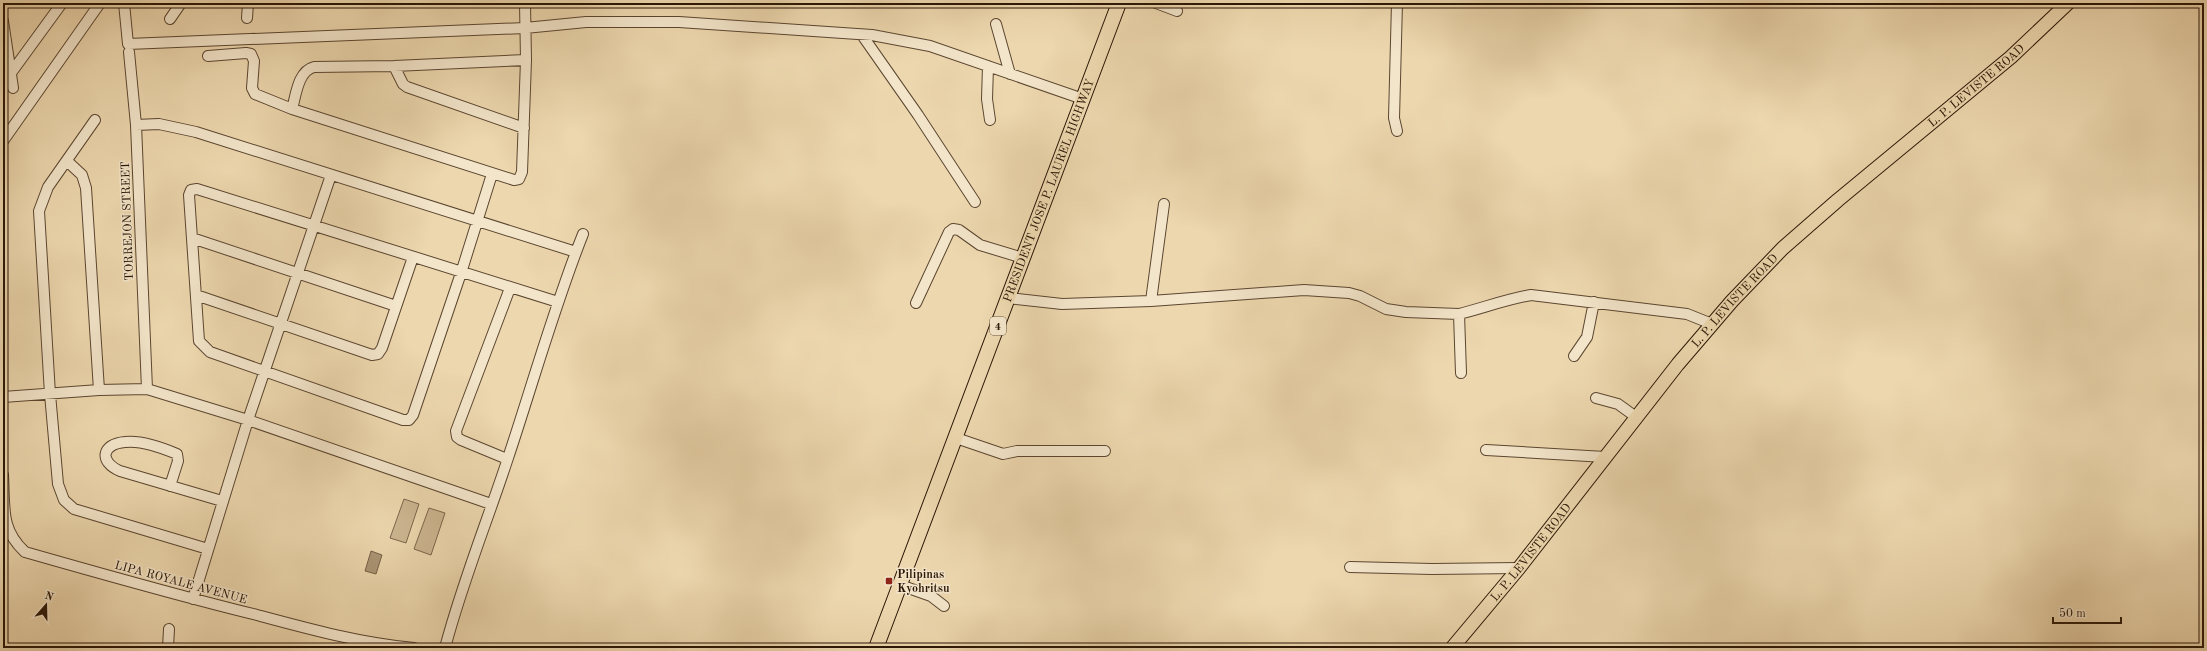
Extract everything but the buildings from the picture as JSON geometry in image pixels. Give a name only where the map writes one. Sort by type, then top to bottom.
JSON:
[{"type":"highway","name":"PRESIDENT JOSE P. LAUREL HIGHWAY","points":[[876,648],[1119,3]]},
{"type":"main road","name":"L. P. LEVISTE ROAD","points":[[1452,648],[1519,568],[1636,417],[1712,324],[1789,244],[1838,200],[2011,57],[2068,3]]},
{"type":"street","points":[[11,73],[62,3]]},
{"type":"street","points":[[3,141],[100,3]]},
{"type":"street","name":"TORREJON STREET","points":[[124,3],[136,125],[147,389]]},
{"type":"street","points":[[170,19],[181,3]]},
{"type":"street","points":[[247,18],[248,3]]},
{"type":"street","points":[[208,56],[246,53],[251,54],[254,61],[252,88],[255,94],[292,109],[492,174],[514,180],[520,179],[524,128],[526,60],[525,3]]},
{"type":"street","points":[[1156,3],[1177,11]]},
{"type":"street","points":[[1397,3],[1394,118],[1397,131]]},
{"type":"street","points":[[3,21],[14,88]]},
{"type":"street","points":[[129,48],[526,28],[593,22],[679,22],[862,35],[930,46],[1083,99]]},
{"type":"street","points":[[996,24],[1010,74]]},
{"type":"street","points":[[862,35],[918,115],[975,202]]},
{"type":"street","points":[[292,109],[303,74],[308,68],[526,60]]},
{"type":"street","points":[[394,66],[403,84],[407,87],[524,128]]},
{"type":"street","points":[[988,66],[986,99],[990,120]]},
{"type":"street","points":[[95,120],[48,188],[39,211],[50,394],[58,484],[64,500],[74,509],[208,549]]},
{"type":"street","points":[[136,125],[159,124],[178,127],[576,252]]},
{"type":"street","points":[[66,161],[82,174],[86,188],[99,390]]},
{"type":"street","points":[[492,174],[461,273],[413,414],[409,420],[403,420],[210,352],[203,347],[199,341],[188,195],[191,190],[197,189],[461,273],[558,302]]},
{"type":"street","points":[[193,599],[248,420],[315,227],[331,175]]},
{"type":"street","points":[[1151,301],[1164,204]]},
{"type":"street","points":[[916,303],[949,232],[953,230],[959,230],[980,245],[1023,258]]},
{"type":"street","points":[[445,648],[467,570],[508,459],[558,302],[583,234]]},
{"type":"street","points":[[192,238],[396,306]]},
{"type":"street","points":[[196,295],[372,355],[378,354],[382,348],[412,257]]},
{"type":"street","points":[[508,459],[462,440],[457,437],[456,431],[510,288]]},
{"type":"street","points":[[1008,298],[1062,304],[1151,301],[1304,290],[1349,293],[1360,296],[1386,309],[1406,312],[1460,314],[1493,306],[1518,297],[1532,295],[1687,314],[1712,324]]},
{"type":"street","points":[[1574,356],[1587,337],[1594,302]]},
{"type":"street","points":[[1460,314],[1461,373]]},
{"type":"street","points":[[3,397],[99,390],[147,389],[248,420],[491,504]]},
{"type":"street","points":[[1596,398],[1618,404],[1636,417]]},
{"type":"street","points":[[956,438],[1006,454],[1018,450],[1105,451]]},
{"type":"street","points":[[170,486],[178,461],[177,454],[136,442],[110,445],[105,451],[108,463],[113,468],[170,486],[222,501]]},
{"type":"street","points":[[1486,450],[1605,457]]},
{"type":"street","name":"LIPA ROYALE AVENUE","points":[[3,475],[5,525],[14,542],[26,552],[193,599],[361,641],[414,648]]},
{"type":"street","points":[[1350,567],[1432,569],[1519,568]]},
{"type":"street","points":[[900,585],[932,596],[944,606]]},
{"type":"street","points":[[168,648],[169,629]]},
{"type":"shaded area","points":[[404,499],[419,504],[406,543],[390,538]]},
{"type":"shaded area","points":[[429,508],[445,513],[431,555],[414,549]]},
{"type":"shaded area","points":[[371,551],[382,555],[376,574],[365,571]]},
{"type":"place","name":"Pilipinas Kyohritsu","points":[[889,581]]}]
